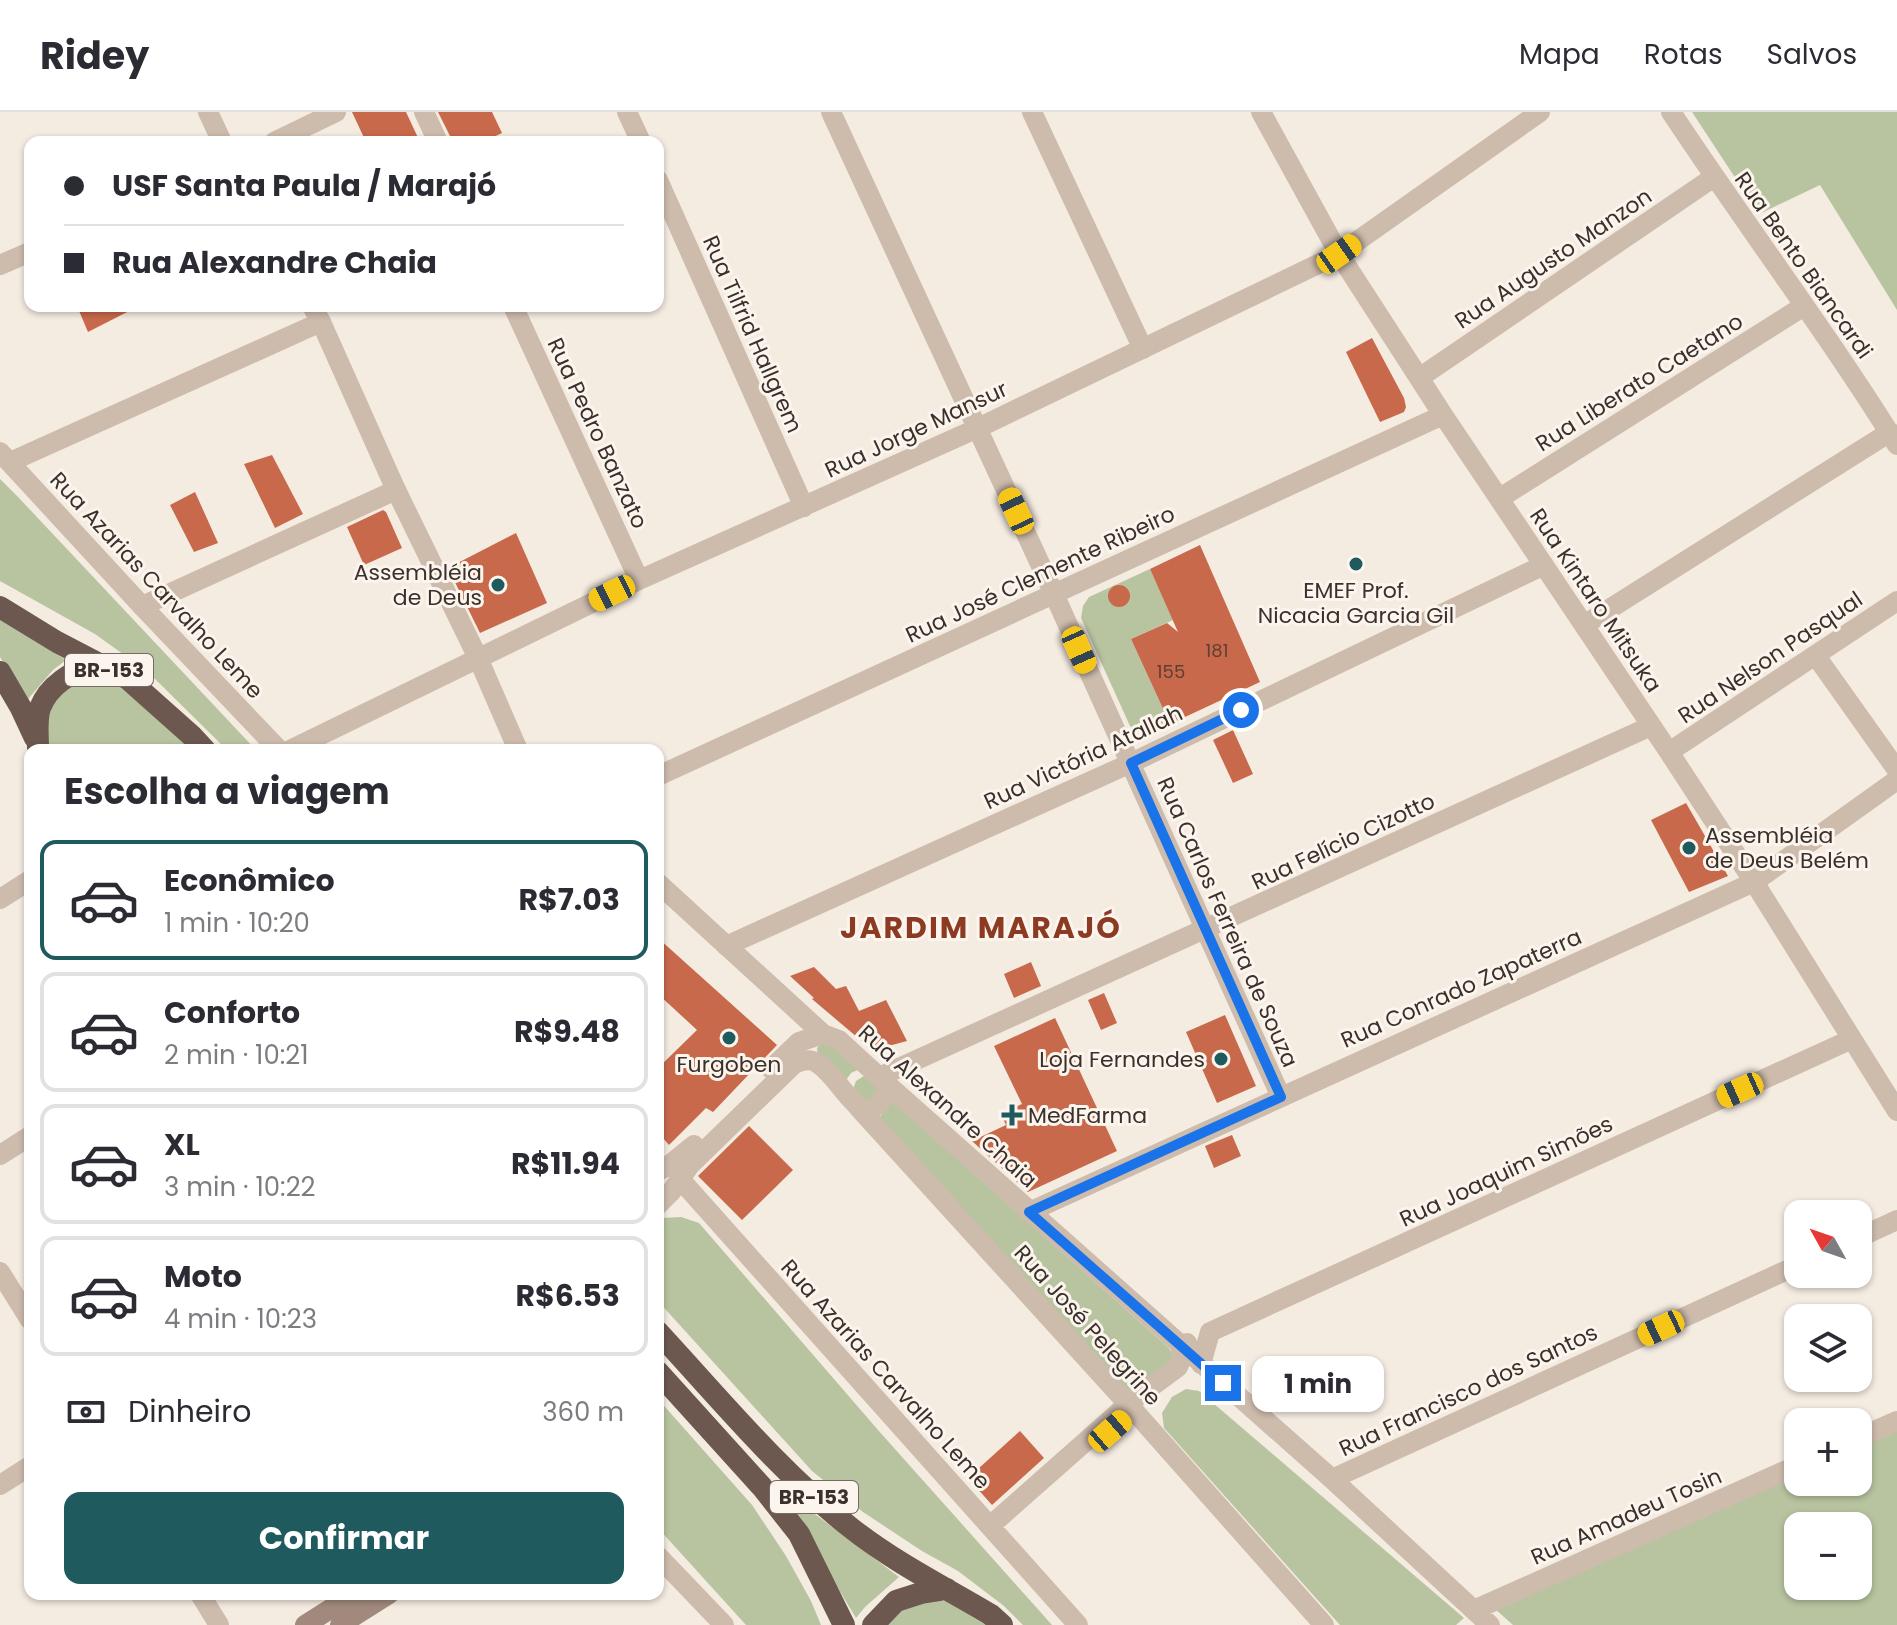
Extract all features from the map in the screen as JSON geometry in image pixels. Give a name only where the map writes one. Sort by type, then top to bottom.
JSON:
[{"type":"highway","name":"BR-153","points":[[0,607],[93,663],[128,679],[199,744]]},
{"type":"highway","points":[[40,744],[39,710],[51,689],[70,673],[93,663]]},
{"type":"highway","points":[[0,672],[38,744]]},
{"type":"highway","name":"BR-153","points":[[664,1338],[799,1484],[853,1529],[910,1569],[991,1615],[1002,1625]]},
{"type":"highway","name":"BR-153","points":[[664,1379],[762,1487],[799,1534],[844,1625]]},
{"type":"highway","points":[[873,1625],[896,1601],[947,1589]]},
{"type":"main road","points":[[305,1625],[345,1600]]},
{"type":"main road","points":[[340,1625],[380,1600]]},
{"type":"street","points":[[208,112],[219,136]]},
{"type":"street","points":[[286,136],[336,112]]},
{"type":"street","points":[[424,112],[435,136]]},
{"type":"street","points":[[627,112],[638,136]]},
{"type":"street","name":"Rua Carlos Ferreira de Souza","points":[[831,112],[1054,594],[1281,1097]]},
{"type":"street","points":[[1032,112],[1143,349]]},
{"type":"street","name":"Rua Kintaro Mitsuka","points":[[1261,112],[1339,254],[1754,882],[1897,1111]]},
{"type":"street","name":"Rua Jorge Mansur","points":[[302,744],[639,580],[978,428],[1339,254],[1540,112]]},
{"type":"street","name":"Rua Bento Biancardi","points":[[1671,112],[1893,438]]},
{"type":"street","name":"Rua Augusto Manzon","points":[[1419,378],[1714,177]]},
{"type":"street","name":"Rua Tilfrid Hallgrem","points":[[664,193],[804,507]]},
{"type":"street","points":[[0,265],[24,255]]},
{"type":"street","name":"Rua Liberato Caetano","points":[[1500,498],[1804,306]]},
{"type":"street","name":"Rua Pedro Banzato","points":[[516,312],[639,580]]},
{"type":"street","points":[[5,457],[316,314],[515,744]]},
{"type":"street","name":"Rua José Clemente Ribeiro","points":[[664,773],[1443,415]]},
{"type":"street","points":[[1584,625],[1893,438]]},
{"type":"street","name":"Rua Azarias Carvalho Leme","points":[[5,457],[273,744]]},
{"type":"street","points":[[142,606],[396,490]]},
{"type":"street","name":"Rua Victória Atallah","points":[[726,946],[1131,763],[1544,565]]},
{"type":"street","name":"Rua Nelson Pasqual","points":[[1669,752],[1897,601]]},
{"type":"street","points":[[1816,656],[1897,770]]},
{"type":"street","name":"Rua Felício Cizotto","points":[[880,1078],[1651,726]]},
{"type":"street","name":"Rua Conrado Zapaterra","points":[[1029,1212],[1754,882],[1897,780]]},
{"type":"street","points":[[0,899],[24,884]]},
{"type":"street","name":"Rua Alexandre Chaia","points":[[664,889],[823,1034],[839,1040],[1332,1479],[1490,1625]]},
{"type":"street","points":[[664,1199],[671,1192],[666,1168],[685,1155],[799,1042],[823,1034]]},
{"type":"street","name":"Rua Joaquim Simões","points":[[1180,1345],[1200,1340],[1210,1332],[1852,1039]]},
{"type":"street","name":"Rua José Pelegrine","points":[[666,1168],[690,1165],[794,1064],[802,1060],[814,1061],[839,1084],[1324,1625]]},
{"type":"street","points":[[863,1073],[880,1078],[885,1097],[879,1105],[869,1109],[853,1101],[853,1079],[863,1073]]},
{"type":"street","points":[[0,1155],[24,1140]]},
{"type":"street","name":"Rua Azarias Carvalho Leme","points":[[666,1168],[1078,1625]]},
{"type":"street","points":[[1872,1232],[1897,1220]]},
{"type":"street","name":"Rua Francisco dos Santos","points":[[1332,1479],[1784,1271]]},
{"type":"street","points":[[0,1272],[24,1310]]},
{"type":"street","points":[[1131,1408],[1201,1364],[1210,1332]]},
{"type":"street","points":[[993,1529],[1178,1367],[1182,1357],[1180,1345]]},
{"type":"street","points":[[1872,1432],[1897,1421]]},
{"type":"street","points":[[0,1485],[24,1470]]},
{"type":"street","name":"Rua Amadeu Tosin","points":[[1474,1610],[1784,1471]]},
{"type":"street","points":[[664,1562],[724,1625]]},
{"type":"street","points":[[204,1600],[219,1625]]},
{"type":"green space","points":[[1692,112],[1897,112],[1897,310],[1820,185],[1759,214]]},
{"type":"green space","points":[[0,479],[250,744],[221,744],[148,672],[95,634],[0,581]]},
{"type":"green space","points":[[1150,569],[1173,620],[1131,639],[1170,724],[1145,732],[1130,726],[1081,618],[1083,606],[1089,597]]},
{"type":"green space","points":[[0,619],[66,660],[28,699],[0,657]]},
{"type":"green space","points":[[94,674],[112,681],[185,744],[48,744],[45,722],[48,707],[61,689]]},
{"type":"green space","points":[[824,1040],[862,1068],[851,1073],[844,1083],[818,1058],[817,1048]]},
{"type":"green space","points":[[864,1076],[882,1088],[867,1105],[853,1089],[856,1081]]},
{"type":"green space","points":[[892,1101],[1169,1348],[1173,1355],[1170,1363],[1133,1392],[1127,1389],[879,1118]]},
{"type":"green space","points":[[681,1217],[699,1223],[1052,1625],[1023,1625],[1004,1606],[958,1571],[863,1512],[812,1471],[664,1308],[664,1218]]},
{"type":"green space","points":[[1186,1389],[1199,1391],[1464,1618],[1456,1625],[1340,1625],[1164,1428],[1162,1413],[1172,1397]]},
{"type":"green space","points":[[664,1406],[752,1505],[786,1556],[821,1625],[746,1625],[664,1535]]},
{"type":"green space","points":[[1897,1429],[1897,1625],[1513,1625],[1494,1608],[1784,1479],[1784,1496],[1872,1496],[1872,1440]]},
{"type":"green space","points":[[776,1485],[899,1577],[856,1618]]},
{"type":"green space","points":[[916,1601],[946,1601],[986,1625],[887,1625],[895,1614]]},
{"type":"building","points":[[352,112],[406,112],[417,136],[363,136]]},
{"type":"building","points":[[438,112],[492,112],[502,133],[496,136],[450,136]]},
{"type":"building","points":[[80,312],[127,312],[88,332]]},
{"type":"building","points":[[1372,338],[1406,407],[1404,412],[1380,422],[1346,352]]},
{"type":"building","points":[[272,455],[303,514],[275,528],[244,464]]},
{"type":"building","points":[[195,492],[218,543],[194,552],[170,505]]},
{"type":"building","points":[[383,510],[402,548],[364,565],[347,527]]},
{"type":"building","name":"Assembléia de Deus","points":[[516,533],[547,603],[480,633],[448,568]]},
{"type":"building","points":[[1200,545],[1260,682],[1170,724],[1131,639],[1167,623],[1178,632],[1150,569]]},
{"type":"building","points":[[1119,585],[1127,588],[1130,596],[1127,604],[1119,607],[1111,604],[1108,596],[1111,588]]},
{"type":"building","points":[[1233,730],[1253,774],[1233,783],[1213,740]]},
{"type":"building","name":"Assembléia de Deus Belém","points":[[1686,803],[1728,876],[1689,892],[1651,820]]},
{"type":"building","name":"Furgoben","points":[[664,943],[777,1045],[713,1112],[706,1108],[669,1145],[664,1139],[664,1062],[697,1030],[664,1000]]},
{"type":"building","points":[[1031,962],[1041,986],[1014,998],[1004,974]]},
{"type":"building","points":[[814,967],[836,989],[846,986],[859,1011],[886,1000],[907,1041],[877,1049],[864,1043],[790,976]]},
{"type":"building","points":[[1104,993],[1117,1023],[1101,1030],[1088,1000]]},
{"type":"building","name":"Loja Fernandes","points":[[1225,1015],[1256,1086],[1217,1103],[1186,1032]]},
{"type":"building","points":[[1055,1018],[1117,1151],[1028,1192],[972,1141],[1006,1125],[1001,1114],[1022,1104],[994,1046]]},
{"type":"building","points":[[749,1126],[793,1170],[742,1220],[698,1176]]},
{"type":"building","points":[[1232,1135],[1241,1156],[1214,1168],[1205,1146]]},
{"type":"building","points":[[1020,1431],[1044,1458],[992,1505],[968,1478]]},
{"type":"place","name":"EMEF Prof. Nicacia Garcia Gil","points":[[1356,564]]},
{"type":"place","name":"Assembléia de Deus","points":[[498,585]]},
{"type":"place","name":"Assembléia de Deus Belém","points":[[1689,848]]},
{"type":"place","name":"Furgoben","points":[[729,1038]]},
{"type":"place","name":"Loja Fernandes","points":[[1221,1059]]},
{"type":"place","name":"MedFarma","points":[[1012,1115]]},
{"type":"district","name":"JARDIM MARAJÓ","points":[[981,928]]},
{"type":"route","points":[[1223,1383],[1029,1212],[1281,1097],[1131,763],[1241,710]]}]
